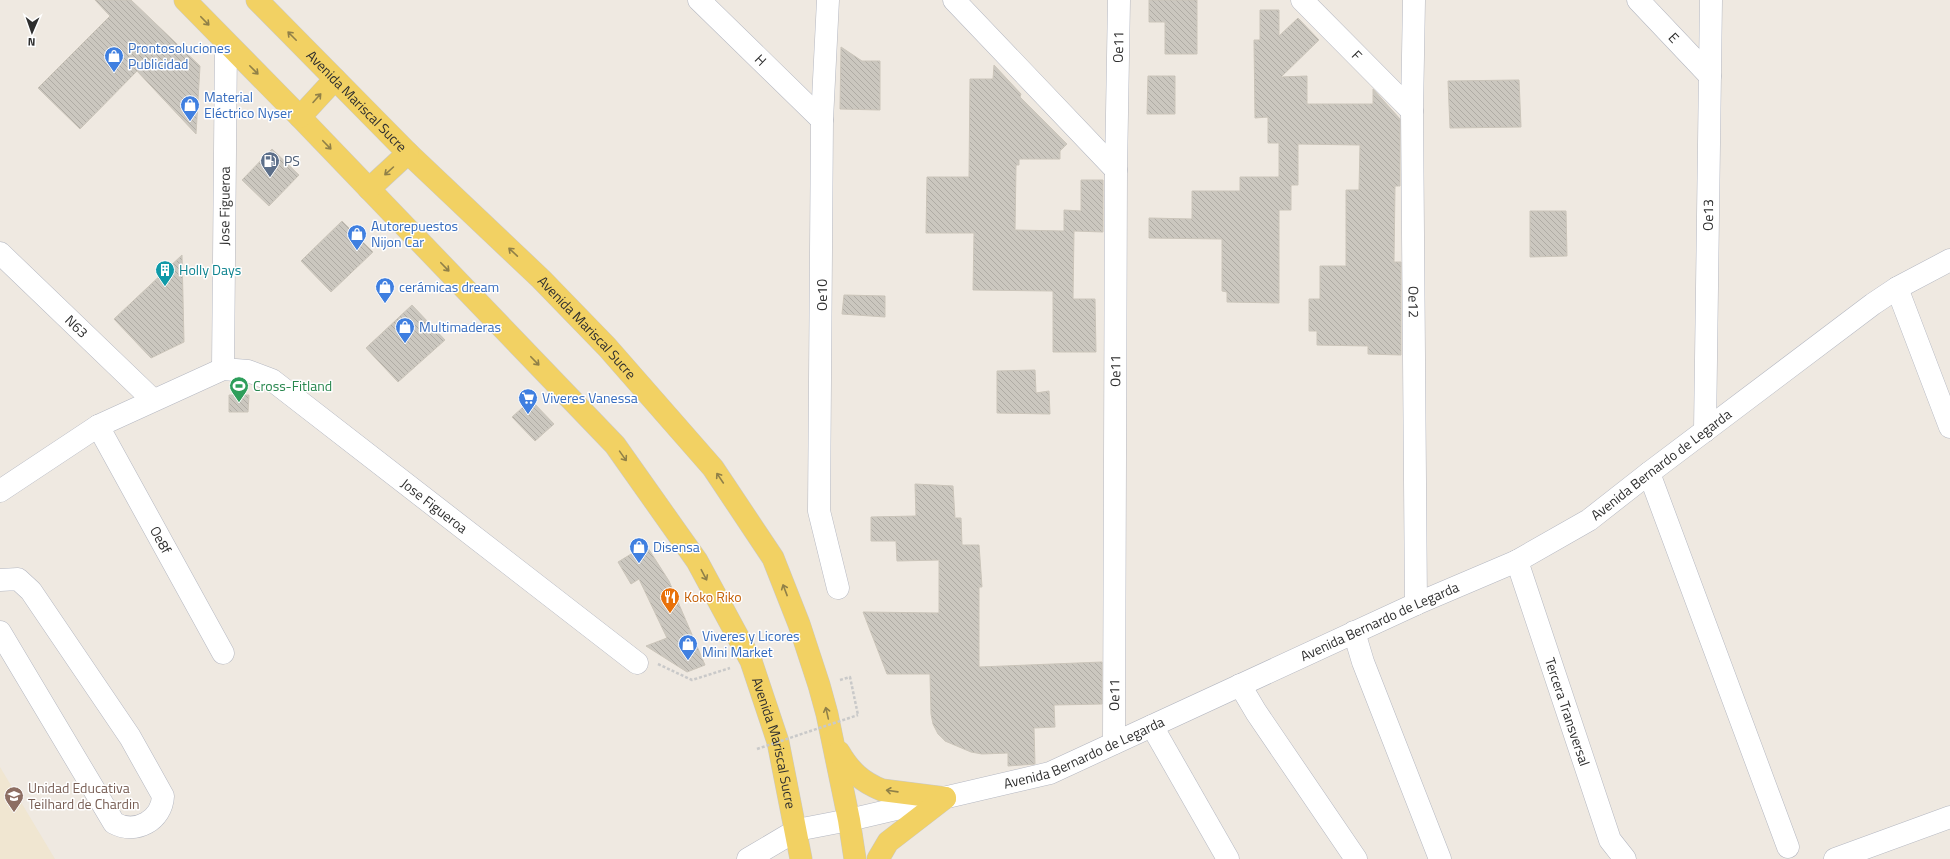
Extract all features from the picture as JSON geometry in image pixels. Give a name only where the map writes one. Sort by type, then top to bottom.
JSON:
[{"type":"main road","name":"Avenida Mariscal Sucre","points":[[185,0],[300,117],[615,444],[697,561],[751,662],[778,742],[797,830],[801,859]]},
{"type":"main road","name":"Avenida Mariscal Sucre","points":[[257,0],[408,153],[541,278],[607,347],[713,468],[773,558],[799,624],[819,685],[833,742],[849,820],[855,859]]},
{"type":"main road","points":[[300,117],[335,79]]},
{"type":"main road","points":[[369,189],[408,153]]},
{"type":"main road","points":[[833,742],[847,767],[855,775],[872,786],[882,790],[945,798]]},
{"type":"main road","points":[[878,859],[888,842],[945,798]]},
{"type":"street","name":"H","points":[[699,0],[822,120]]},
{"type":"street","name":"Oe10","points":[[828,0],[822,120],[819,511],[838,588]]},
{"type":"street","points":[[954,0],[1116,170]]},
{"type":"street","name":"Oe11","points":[[1114,743],[1116,170],[1119,0]]},
{"type":"street","name":"F","points":[[1302,0],[1412,111]]},
{"type":"street","name":"Oe12","points":[[1414,0],[1412,111],[1416,604]]},
{"type":"street","name":"E","points":[[1638,0],[1710,76]]},
{"type":"street","name":"Oe13","points":[[1705,431],[1711,0]]},
{"type":"street","name":"Jose Figueroa","points":[[223,369],[226,43]]},
{"type":"street","name":"N63","points":[[0,253],[153,400]]},
{"type":"street","name":"Avenida Bernardo de Legarda","points":[[748,859],[797,830],[849,820],[1050,774],[1354,632],[1517,561],[1589,520],[1873,304],[1897,288],[1950,260]]},
{"type":"street","points":[[1897,288],[1950,427]]},
{"type":"street","name":"Jose Figueroa","points":[[0,491],[98,426],[223,369],[248,371],[272,380],[637,663]]},
{"type":"street","name":"Oe8f","points":[[98,426],[222,653]]},
{"type":"street","points":[[1649,473],[1788,847]]},
{"type":"street","name":"Tercera Transversal","points":[[1517,561],[1610,840],[1625,859]]},
{"type":"street","points":[[0,580],[18,580],[31,591],[130,737],[163,796],[163,805],[154,818],[147,823],[130,827],[122,827],[114,822],[0,632]]},
{"type":"street","points":[[1354,632],[1363,662],[1440,859]]},
{"type":"street","points":[[1240,685],[1256,712],[1356,859]]},
{"type":"street","points":[[1152,726],[1228,859]]},
{"type":"street","points":[[1835,859],[1950,817]]},
{"type":"path","points":[[637,663],[653,661],[692,680],[751,662]]},
{"type":"path","points":[[757,749],[858,715],[850,677]]},
{"type":"shaded area","name":"Unidad Educativa Teilhard de Chardin","points":[[0,767],[55,859],[0,859]]},
{"type":"building","points":[[95,0],[131,0],[200,66],[196,134],[137,71],[80,129],[38,88],[110,16]]},
{"type":"building","points":[[1149,0],[1197,0],[1197,54],[1165,54],[1165,22],[1149,22]]},
{"type":"building","points":[[1260,10],[1279,10],[1279,36],[1298,18],[1319,40],[1281,77],[1307,76],[1307,104],[1373,104],[1373,89],[1400,119],[1400,186],[1395,186],[1394,262],[1401,262],[1401,355],[1368,354],[1368,346],[1317,345],[1317,331],[1309,331],[1309,299],[1320,299],[1320,266],[1346,266],[1346,190],[1359,190],[1360,145],[1298,144],[1298,185],[1291,185],[1291,210],[1279,210],[1279,303],[1227,302],[1227,292],[1222,291],[1222,239],[1149,238],[1149,218],[1192,219],[1192,191],[1240,191],[1240,177],[1279,177],[1279,143],[1268,143],[1268,117],[1255,118],[1254,40],[1260,40]]},
{"type":"building","points":[[841,47],[862,61],[880,61],[880,110],[840,109]]},
{"type":"building","points":[[994,65],[1021,94],[1020,97],[1067,144],[1060,151],[1060,159],[1019,159],[1019,165],[1016,165],[1015,230],[1064,231],[1064,210],[1081,211],[1081,180],[1103,180],[1103,232],[1074,231],[1073,299],[1095,299],[1096,352],[1053,352],[1053,291],[973,290],[974,233],[926,233],[927,177],[969,177],[970,79],[993,79]]},
{"type":"building","points":[[1148,76],[1175,76],[1175,114],[1147,114]]},
{"type":"building","points":[[1519,80],[1521,127],[1450,128],[1448,81]]},
{"type":"building","name":"PS","points":[[272,149],[299,175],[269,206],[242,180]]},
{"type":"building","points":[[1530,211],[1566,211],[1567,256],[1530,257]]},
{"type":"building","points":[[342,221],[373,252],[331,292],[301,261]]},
{"type":"building","name":"Holly Days","points":[[182,255],[184,342],[151,358],[114,319]]},
{"type":"building","points":[[844,295],[885,296],[885,317],[842,314]]},
{"type":"building","name":"Multimaderas","points":[[412,305],[445,340],[398,382],[366,348]]},
{"type":"building","points":[[1035,370],[1036,393],[1049,391],[1050,414],[997,413],[997,371]]},
{"type":"building","name":"Cross-Fitland","points":[[229,395],[249,395],[248,412],[229,412]]},
{"type":"building","points":[[531,400],[554,424],[535,441],[512,417]]},
{"type":"building","points":[[915,484],[953,486],[955,518],[961,518],[962,545],[979,545],[982,587],[979,587],[979,667],[1102,662],[1102,704],[1054,705],[1055,727],[1034,728],[1035,764],[1008,766],[1008,753],[982,754],[971,752],[945,741],[938,734],[933,724],[931,714],[930,674],[887,674],[863,612],[939,613],[939,560],[897,561],[896,541],[871,541],[871,517],[916,516]]},
{"type":"building","points":[[646,545],[669,581],[705,665],[687,672],[646,646],[667,638],[639,579],[631,584],[618,562]]},
{"type":"place","name":"Prontosoluciones Publicidad","points":[[114,73]]},
{"type":"place","name":"Material Eléctrico Nyser","points":[[190,122]]},
{"type":"place","name":"PS","points":[[270,178]]},
{"type":"place","name":"Autorepuestos Nijon Car","points":[[357,251]]},
{"type":"place","name":"Holly Days","points":[[165,287]]},
{"type":"place","name":"cerámicas dream","points":[[385,304]]},
{"type":"place","name":"Multimaderas","points":[[405,344]]},
{"type":"place","name":"Cross-Fitland","points":[[239,403]]},
{"type":"place","name":"Viveres Vanessa","points":[[528,415]]},
{"type":"place","name":"Disensa","points":[[639,564]]},
{"type":"place","name":"Koko Riko","points":[[670,614]]},
{"type":"place","name":"Viveres y Licores Mini Market","points":[[688,661]]},
{"type":"place","name":"Unidad Educativa Teilhard de Chardin","points":[[14,813]]}]
